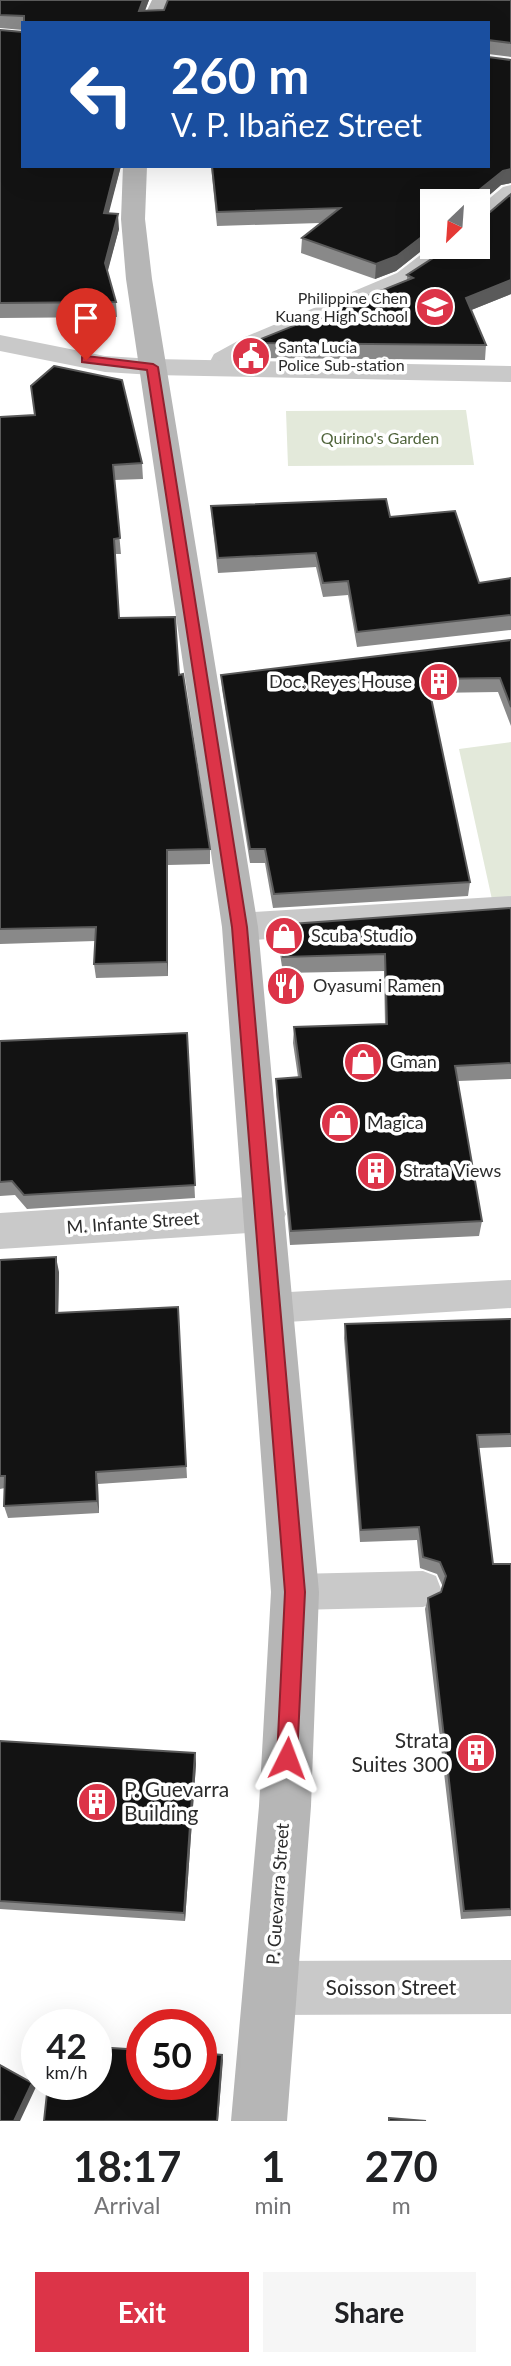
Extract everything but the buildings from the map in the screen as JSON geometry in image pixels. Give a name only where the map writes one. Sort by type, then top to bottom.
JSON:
[{"type":"main road","points":[[152,21],[162,0]]},
{"type":"main road","name":"P. Guevarra Street","points":[[135,168],[133,222],[153,367],[214,677],[240,927],[267,1107],[265,1214],[295,1592],[285,1806],[259,2121]]},
{"type":"street","points":[[490,210],[511,192]]},
{"type":"street","points":[[219,369],[223,360],[234,352],[406,278],[431,259]]},
{"type":"street","points":[[0,343],[105,364],[153,367],[511,374]]},
{"type":"street","points":[[240,927],[511,909]]},
{"type":"street","name":"M. Infante Street","points":[[0,1231],[265,1214]]},
{"type":"street","name":"Soisson Street","points":[[271,1988],[511,1987]]},
{"type":"lane","points":[[271,1308],[511,1294]]},
{"type":"lane","points":[[295,1592],[423,1589]]},
{"type":"green space","name":"Quirino's Garden","points":[[466,410],[474,465],[288,466],[286,411]]},
{"type":"green space","points":[[511,742],[511,902],[493,904],[459,749]]},
{"type":"place","name":"Philippine Chen Kuang High School","points":[[435,307]]},
{"type":"place","name":"Santa Lucia Police Sub-station","points":[[251,356]]},
{"type":"place","name":"Doc. Reyes House","points":[[439,682]]},
{"type":"place","name":"Scuba Studio","points":[[284,936]]},
{"type":"place","name":"Oyasumi Ramen","points":[[286,986]]},
{"type":"place","name":"Gman","points":[[363,1062]]},
{"type":"place","name":"Magica","points":[[340,1123]]},
{"type":"place","name":"Strata Views","points":[[376,1171]]},
{"type":"place","name":"Strata Suites 300","points":[[476,1753]]},
{"type":"place","name":"P. Guevarra Building","points":[[97,1802]]},
{"type":"route","points":[[86,360],[153,367],[240,927],[295,1592],[287,1758]]}]
